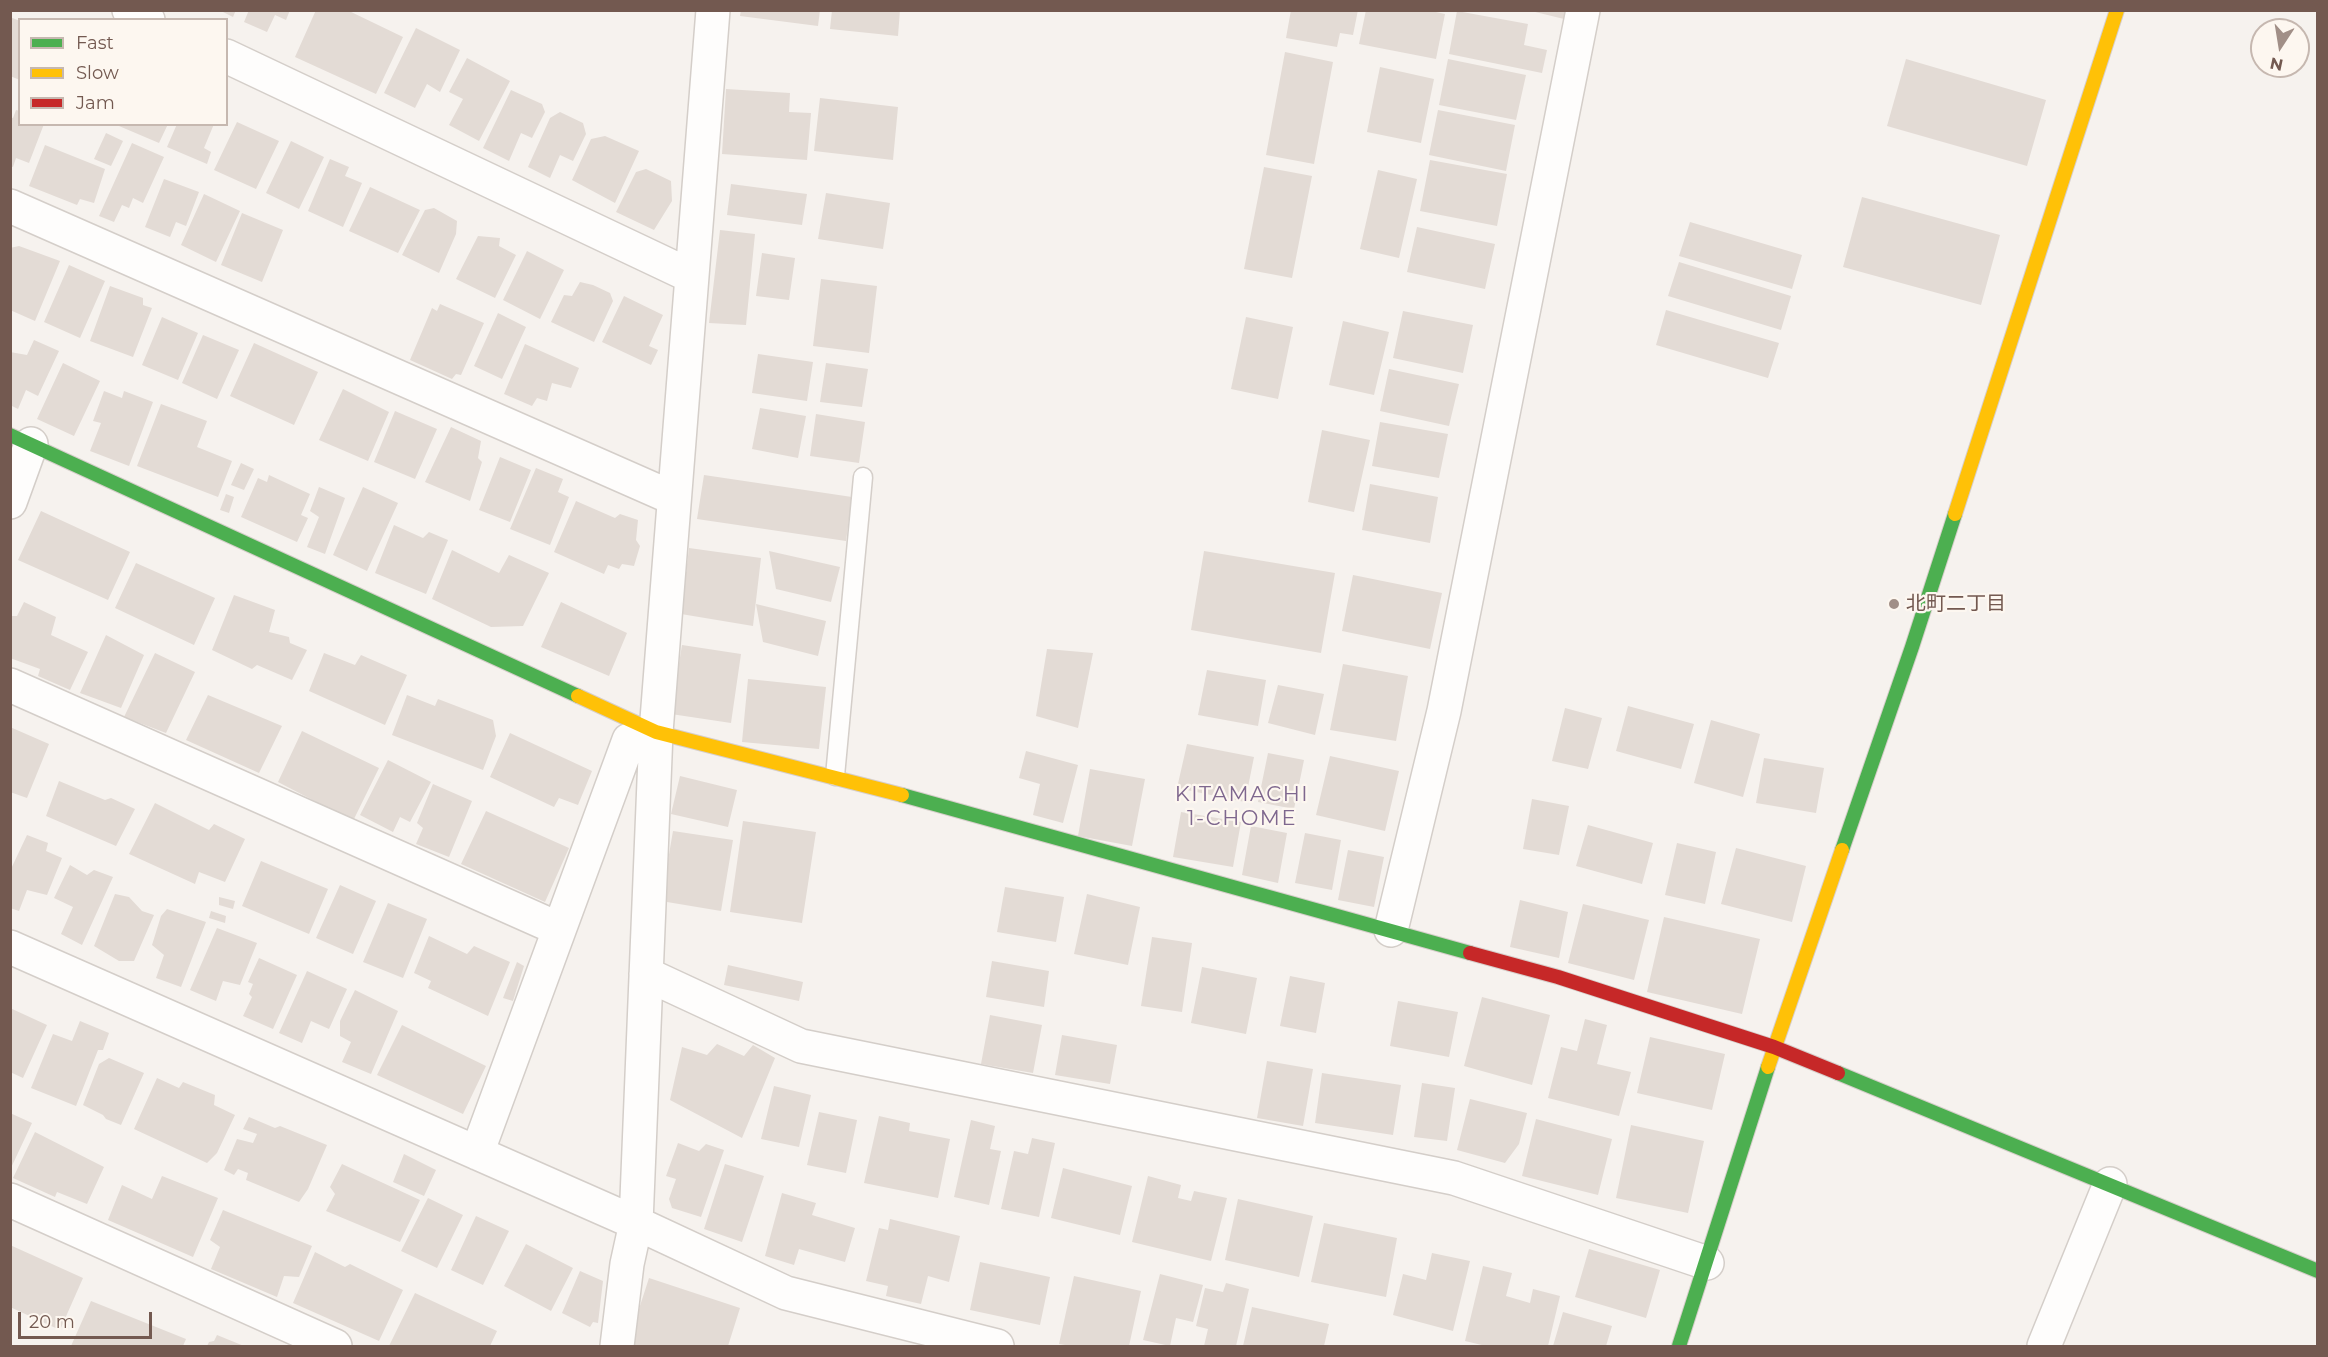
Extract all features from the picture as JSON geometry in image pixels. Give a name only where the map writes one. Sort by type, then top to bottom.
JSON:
[{"type":"street","points":[[129,10],[144,18]]},
{"type":"street","points":[[617,1347],[627,1264],[636,1223],[656,732],[713,10]]},
{"type":"street","points":[[1392,930],[1444,711],[1582,10]]},
{"type":"street","points":[[1679,1347],[1774,1047],[1912,646],[2117,10]]},
{"type":"street","points":[[228,57],[691,276]]},
{"type":"street","points":[[10,206],[673,498]]},
{"type":"street","points":[[10,502],[21,440],[656,732],[834,777],[1558,976],[1774,1047],[2318,1271]]},
{"type":"street","points":[[10,685],[559,929]]},
{"type":"street","points":[[477,1153],[628,740],[656,732]]},
{"type":"street","points":[[10,947],[636,1223],[786,1293],[997,1347]]},
{"type":"street","points":[[646,974],[801,1046],[1454,1178],[1707,1263]]},
{"type":"street","points":[[2044,1347],[2110,1184]]},
{"type":"street","points":[[10,1200],[335,1347]]},
{"type":"lane","points":[[834,777],[864,477]]},
{"type":"building","points":[[219,10],[236,10],[233,17]]},
{"type":"building","points":[[249,10],[290,10],[286,20],[275,15],[267,32],[244,22]]},
{"type":"building","points":[[316,10],[347,10],[403,37],[376,94],[295,57]]},
{"type":"building","points":[[741,10],[820,10],[818,26],[740,16]]},
{"type":"building","points":[[832,10],[900,10],[898,36],[830,29]]},
{"type":"building","points":[[1291,10],[1358,10],[1353,35],[1340,33],[1337,47],[1286,38]]},
{"type":"building","points":[[1366,10],[1427,10],[1445,14],[1436,59],[1359,44]]},
{"type":"building","points":[[1527,10],[1566,10],[1564,19]]},
{"type":"building","points":[[1457,11],[1528,24],[1524,45],[1547,50],[1542,73],[1449,54]]},
{"type":"building","points":[[10,17],[18,20],[18,79],[10,76]]},
{"type":"building","points":[[416,28],[460,50],[440,92],[427,84],[415,108],[384,93]]},
{"type":"building","points":[[1285,52],[1333,62],[1314,164],[1266,155]]},
{"type":"building","points":[[467,58],[510,81],[479,141],[449,125],[463,99],[449,92]]},
{"type":"building","points":[[1448,59],[1526,75],[1516,120],[1439,105]]},
{"type":"building","points":[[1906,59],[2046,100],[2027,166],[1887,126]]},
{"type":"building","points":[[1380,67],[1434,79],[1421,143],[1367,132]]},
{"type":"building","points":[[726,89],[790,93],[789,112],[811,113],[807,160],[722,154]]},
{"type":"building","points":[[511,90],[542,104],[545,112],[532,138],[521,133],[509,161],[483,148]]},
{"type":"building","points":[[820,98],[898,107],[893,160],[814,151]]},
{"type":"building","points":[[16,110],[18,110],[18,126],[43,126],[29,163],[16,158],[13,167],[10,166],[10,117],[13,118]]},
{"type":"building","points":[[1438,110],[1515,125],[1506,171],[1429,155]]},
{"type":"building","points":[[560,112],[583,123],[586,134],[573,161],[560,155],[550,178],[528,167],[550,118]]},
{"type":"building","points":[[237,122],[279,141],[256,189],[214,170]]},
{"type":"building","points":[[119,126],[167,126],[159,143]]},
{"type":"building","points":[[176,126],[213,126],[204,148],[211,152],[207,164],[167,147]]},
{"type":"building","points":[[106,133],[123,141],[111,166],[94,159]]},
{"type":"building","points":[[605,136],[639,151],[615,203],[572,180],[591,139]]},
{"type":"building","points":[[291,141],[324,157],[299,209],[266,193]]},
{"type":"building","points":[[132,143],[164,157],[143,203],[133,198],[129,208],[122,205],[114,222],[99,216]]},
{"type":"building","points":[[45,145],[105,169],[94,203],[80,199],[77,205],[29,186]]},
{"type":"building","points":[[330,159],[349,167],[345,176],[362,183],[343,227],[308,211]]},
{"type":"building","points":[[1430,160],[1507,174],[1497,226],[1420,211]]},
{"type":"building","points":[[1264,167],[1312,176],[1292,278],[1244,269]]},
{"type":"building","points":[[646,169],[671,181],[672,201],[654,230],[616,212],[636,172]]},
{"type":"building","points":[[1378,170],[1417,179],[1399,258],[1360,249]]},
{"type":"building","points":[[164,179],[199,192],[186,226],[176,222],[170,237],[145,227]]},
{"type":"building","points":[[731,184],[807,194],[802,225],[727,215]]},
{"type":"building","points":[[370,187],[420,210],[398,253],[349,231]]},
{"type":"building","points":[[826,193],[890,203],[883,249],[818,239]]},
{"type":"building","points":[[204,194],[240,211],[216,262],[181,245]]},
{"type":"building","points":[[1862,197],[2000,235],[1981,305],[1843,267]]},
{"type":"building","points":[[434,208],[457,221],[456,234],[439,273],[402,255],[425,210]]},
{"type":"building","points":[[242,213],[283,230],[262,282],[221,265]]},
{"type":"building","points":[[1690,222],[1802,255],[1792,289],[1679,256]]},
{"type":"building","points":[[1417,227],[1495,244],[1485,289],[1407,272]]},
{"type":"building","points":[[720,230],[755,234],[746,325],[709,323]]},
{"type":"building","points":[[478,236],[500,238],[499,246],[516,255],[495,298],[456,279]]},
{"type":"building","points":[[19,246],[60,261],[35,321],[10,310],[10,248]]},
{"type":"building","points":[[527,251],[564,270],[540,319],[503,300]]},
{"type":"building","points":[[762,253],[795,258],[789,300],[756,296]]},
{"type":"building","points":[[1679,262],[1791,296],[1781,330],[1668,296]]},
{"type":"building","points":[[69,265],[105,281],[80,338],[44,322]]},
{"type":"building","points":[[821,279],[877,286],[869,353],[813,346]]},
{"type":"building","points":[[580,282],[610,293],[613,301],[594,342],[551,322],[564,295],[572,296]]},
{"type":"building","points":[[110,286],[143,298],[143,305],[152,308],[133,357],[90,341]]},
{"type":"building","points":[[624,296],[663,315],[649,346],[658,350],[651,365],[602,342]]},
{"type":"building","points":[[440,304],[484,323],[461,375],[456,374],[452,379],[410,360],[432,308],[437,311]]},
{"type":"building","points":[[1666,310],[1779,343],[1768,378],[1656,345]]},
{"type":"building","points":[[1403,311],[1473,325],[1463,373],[1393,358]]},
{"type":"building","points":[[498,313],[526,327],[502,379],[474,366]]},
{"type":"building","points":[[162,317],[198,333],[178,380],[142,365]]},
{"type":"building","points":[[1246,317],[1293,327],[1278,399],[1231,389]]},
{"type":"building","points":[[1343,321],[1389,332],[1374,395],[1329,385]]},
{"type":"building","points":[[203,335],[239,350],[217,399],[182,383]]},
{"type":"building","points":[[34,340],[59,351],[38,396],[26,390],[18,409],[10,405],[10,352],[27,355]]},
{"type":"building","points":[[254,343],[318,372],[294,425],[230,396]]},
{"type":"building","points":[[525,344],[579,368],[571,388],[552,383],[547,401],[537,398],[532,406],[504,394]]},
{"type":"building","points":[[758,354],[813,362],[807,401],[752,393]]},
{"type":"building","points":[[63,363],[100,381],[74,436],[37,419]]},
{"type":"building","points":[[826,363],[868,369],[862,407],[820,402]]},
{"type":"building","points":[[1389,369],[1459,384],[1449,426],[1380,411]]},
{"type":"building","points":[[343,389],[389,412],[368,461],[319,440]]},
{"type":"building","points":[[104,391],[122,398],[124,391],[153,402],[129,466],[90,451],[101,423],[93,421]]},
{"type":"building","points":[[161,404],[207,421],[197,447],[232,461],[218,497],[137,466]]},
{"type":"building","points":[[760,408],[806,416],[798,458],[752,449]]},
{"type":"building","points":[[395,411],[437,429],[415,479],[374,462]]},
{"type":"building","points":[[816,414],[865,422],[859,463],[810,456]]},
{"type":"building","points":[[1380,422],[1448,434],[1439,478],[1372,466]]},
{"type":"building","points":[[451,427],[481,441],[478,458],[482,462],[470,501],[425,482]]},
{"type":"building","points":[[1322,430],[1370,440],[1354,512],[1308,502]]},
{"type":"building","points":[[500,457],[531,470],[510,522],[479,510]]},
{"type":"building","points":[[241,463],[254,469],[244,490],[231,485]]},
{"type":"building","points":[[536,468],[563,479],[558,492],[569,497],[550,545],[510,529]]},
{"type":"building","points":[[269,475],[310,494],[301,515],[308,518],[297,542],[241,517],[258,478],[267,482]]},
{"type":"building","points":[[704,475],[852,497],[846,541],[697,519]]},
{"type":"building","points":[[1370,484],[1438,497],[1430,543],[1362,530]]},
{"type":"building","points":[[319,487],[345,498],[325,554],[307,547],[319,517],[310,511]]},
{"type":"building","points":[[363,487],[398,503],[367,571],[333,555]]},
{"type":"building","points":[[226,494],[234,497],[229,513],[220,510]]},
{"type":"building","points":[[576,501],[615,518],[620,514],[638,520],[636,540],[640,546],[634,566],[622,564],[619,569],[608,565],[604,574],[554,552]]},
{"type":"building","points":[[41,511],[130,552],[108,600],[18,560]]},
{"type":"building","points":[[394,525],[423,538],[429,532],[448,540],[426,594],[375,573]]},
{"type":"building","points":[[689,548],[761,558],[753,626],[681,614]]},
{"type":"building","points":[[452,550],[499,573],[509,555],[549,573],[523,626],[491,627],[432,599]]},
{"type":"building","points":[[769,551],[840,567],[831,602],[776,589]]},
{"type":"building","points":[[1204,551],[1335,573],[1321,653],[1191,630]]},
{"type":"building","points":[[136,563],[215,598],[194,645],[115,608]]},
{"type":"building","points":[[1353,575],[1442,593],[1430,649],[1342,631]]},
{"type":"building","points":[[234,595],[275,610],[269,632],[289,637],[290,643],[307,650],[292,680],[257,665],[252,669],[212,650]]},
{"type":"building","points":[[24,602],[56,617],[51,635],[88,652],[70,690],[38,676],[40,669],[10,658],[10,619],[12,616],[17,616]]},
{"type":"building","points":[[561,602],[627,633],[609,676],[541,647]]},
{"type":"building","points":[[756,604],[826,621],[818,656],[763,642]]},
{"type":"building","points":[[106,635],[144,655],[121,708],[80,693]]},
{"type":"building","points":[[682,645],[741,654],[731,723],[671,714]]},
{"type":"building","points":[[1047,649],[1093,653],[1078,728],[1036,716]]},
{"type":"building","points":[[155,653],[195,672],[166,733],[124,717]]},
{"type":"building","points":[[324,653],[355,665],[361,655],[407,675],[385,725],[309,691]]},
{"type":"building","points":[[1343,664],[1408,676],[1396,741],[1330,730]]},
{"type":"building","points":[[1207,670],[1266,680],[1258,726],[1198,715]]},
{"type":"building","points":[[748,679],[826,687],[819,749],[742,742]]},
{"type":"building","points":[[1278,685],[1324,694],[1315,735],[1268,723]]},
{"type":"building","points":[[208,695],[282,726],[259,773],[186,740]]},
{"type":"building","points":[[407,695],[435,706],[438,699],[493,720],[496,736],[483,770],[392,735]]},
{"type":"building","points":[[1628,706],[1694,724],[1681,769],[1616,751]]},
{"type":"building","points":[[1565,708],[1602,718],[1588,769],[1552,761]]},
{"type":"building","points":[[1711,720],[1760,734],[1743,797],[1694,783]]},
{"type":"building","points":[[10,727],[49,744],[27,798],[10,792]]},
{"type":"building","points":[[302,731],[379,768],[353,821],[278,782]]},
{"type":"building","points":[[510,733],[592,771],[578,805],[559,798],[554,807],[490,777]]},
{"type":"building","points":[[1187,744],[1254,757],[1245,802],[1177,788]]},
{"type":"building","points":[[1026,751],[1078,765],[1063,823],[1033,815],[1040,784],[1019,778]]},
{"type":"building","points":[[1268,753],[1304,760],[1294,809],[1258,802]]},
{"type":"building","points":[[1330,756],[1399,771],[1385,831],[1316,815]]},
{"type":"building","points":[[1764,758],[1824,768],[1816,813],[1756,803]]},
{"type":"building","points":[[388,760],[431,782],[410,822],[400,817],[393,832],[360,815]]},
{"type":"building","points":[[1090,769],[1145,779],[1132,846],[1078,836]]},
{"type":"building","points":[[680,776],[737,790],[728,827],[671,814]]},
{"type":"building","points":[[59,781],[105,800],[111,798],[135,809],[116,846],[46,816]]},
{"type":"building","points":[[433,784],[472,801],[449,857],[416,844],[423,828],[417,823]]},
{"type":"building","points":[[1532,799],[1569,806],[1559,855],[1523,849]]},
{"type":"building","points":[[155,803],[209,830],[214,824],[245,839],[225,882],[199,872],[195,884],[129,854]]},
{"type":"building","points":[[486,811],[569,848],[545,902],[461,864]]},
{"type":"building","points":[[1181,812],[1241,822],[1233,867],[1173,857]]},
{"type":"building","points":[[743,821],[816,832],[802,923],[730,912]]},
{"type":"building","points":[[1588,825],[1653,843],[1642,884],[1576,866]]},
{"type":"building","points":[[1251,826],[1287,833],[1278,883],[1242,875]]},
{"type":"building","points":[[673,831],[733,840],[721,911],[661,901]]},
{"type":"building","points":[[1305,833],[1341,840],[1332,890],[1295,883]]},
{"type":"building","points":[[27,835],[48,843],[46,851],[62,858],[47,895],[27,890],[19,911],[10,908],[10,871]]},
{"type":"building","points":[[1677,843],[1716,852],[1705,904],[1665,895]]},
{"type":"building","points":[[1736,848],[1806,866],[1792,922],[1721,904]]},
{"type":"building","points":[[1348,850],[1384,857],[1374,907],[1338,900]]},
{"type":"building","points":[[261,861],[328,889],[309,934],[242,906]]},
{"type":"building","points":[[70,865],[87,875],[94,870],[113,877],[82,945],[61,934],[73,907],[54,898]]},
{"type":"building","points":[[340,885],[376,901],[353,954],[316,938]]},
{"type":"building","points":[[1005,887],[1064,897],[1056,942],[997,932]]},
{"type":"building","points":[[115,894],[129,897],[142,911],[154,915],[134,961],[119,961],[94,946]]},
{"type":"building","points":[[1087,894],[1140,907],[1128,965],[1074,954]]},
{"type":"building","points":[[219,897],[235,901],[233,909],[219,905]]},
{"type":"building","points":[[1520,900],[1568,912],[1559,958],[1510,947]]},
{"type":"building","points":[[388,903],[427,919],[403,978],[363,962]]},
{"type":"building","points":[[1583,904],[1649,920],[1634,980],[1568,963]]},
{"type":"building","points":[[167,909],[206,922],[181,987],[156,978],[164,955],[152,945],[161,916]]},
{"type":"building","points":[[211,911],[226,916],[225,923],[209,918]]},
{"type":"building","points":[[1664,917],[1760,939],[1742,1014],[1647,992]]},
{"type":"building","points":[[217,928],[257,943],[240,985],[223,981],[216,1001],[190,990]]},
{"type":"building","points":[[429,936],[467,954],[474,946],[510,962],[488,1016],[428,988],[431,981],[414,973]]},
{"type":"building","points":[[1152,937],[1192,943],[1182,1012],[1141,1006]]},
{"type":"building","points":[[259,958],[297,975],[273,1029],[243,1016],[252,997],[249,994],[253,984],[248,982]]},
{"type":"building","points":[[992,961],[1049,971],[1044,1007],[986,997]]},
{"type":"building","points":[[517,962],[524,966],[513,1001],[503,998]]},
{"type":"building","points":[[728,965],[803,982],[799,1001],[724,985]]},
{"type":"building","points":[[1202,967],[1257,978],[1246,1034],[1191,1023]]},
{"type":"building","points":[[307,971],[347,989],[329,1029],[311,1021],[302,1043],[279,1033]]},
{"type":"building","points":[[1290,976],[1325,983],[1316,1033],[1280,1026]]},
{"type":"building","points":[[355,990],[398,1011],[371,1074],[342,1062],[351,1042],[340,1036],[340,1021]]},
{"type":"building","points":[[1482,997],[1550,1015],[1532,1085],[1464,1066]]},
{"type":"building","points":[[1398,1001],[1458,1012],[1449,1057],[1390,1046]]},
{"type":"building","points":[[10,1008],[47,1025],[23,1078],[10,1072]]},
{"type":"building","points":[[990,1015],[1042,1025],[1033,1073],[981,1064]]},
{"type":"building","points":[[1585,1019],[1607,1025],[1597,1064],[1631,1072],[1619,1116],[1548,1098],[1561,1047],[1577,1051]]},
{"type":"building","points":[[80,1021],[109,1033],[103,1050],[98,1050],[76,1106],[31,1088],[53,1034],[72,1041]]},
{"type":"building","points":[[402,1025],[486,1066],[463,1114],[377,1075]]},
{"type":"building","points":[[1062,1035],[1117,1045],[1110,1084],[1055,1075]]},
{"type":"building","points":[[1650,1037],[1725,1054],[1712,1110],[1637,1093]]},
{"type":"building","points":[[717,1044],[744,1056],[753,1045],[775,1058],[742,1138],[670,1100],[682,1047],[707,1055]]},
{"type":"building","points":[[109,1058],[144,1073],[121,1125],[83,1105],[99,1064]]},
{"type":"building","points":[[1267,1061],[1313,1069],[1303,1126],[1257,1118]]},
{"type":"building","points":[[1322,1073],[1401,1085],[1393,1135],[1315,1123]]},
{"type":"building","points":[[157,1078],[179,1088],[183,1082],[215,1095],[214,1105],[235,1115],[217,1153],[207,1163],[134,1129]]},
{"type":"building","points":[[1422,1083],[1455,1088],[1447,1141],[1414,1137]]},
{"type":"building","points":[[774,1086],[811,1095],[799,1147],[761,1139]]},
{"type":"building","points":[[1470,1099],[1527,1113],[1519,1144],[1505,1163],[1457,1150]]},
{"type":"building","points":[[819,1112],[857,1120],[846,1173],[807,1165]]},
{"type":"building","points":[[10,1113],[32,1123],[10,1170]]},
{"type":"building","points":[[879,1116],[910,1123],[909,1131],[950,1139],[938,1198],[864,1183]]},
{"type":"building","points":[[249,1117],[275,1128],[280,1126],[327,1145],[308,1189],[299,1202],[246,1180],[248,1173],[238,1169],[234,1175],[224,1170],[237,1139],[253,1143],[257,1134],[243,1129]]},
{"type":"building","points":[[1536,1119],[1612,1139],[1598,1195],[1522,1176]]},
{"type":"building","points":[[971,1120],[995,1126],[990,1149],[1001,1151],[989,1205],[954,1197]]},
{"type":"building","points":[[1631,1125],[1704,1141],[1688,1213],[1616,1198]]},
{"type":"building","points":[[35,1132],[104,1167],[87,1204],[57,1192],[55,1197],[13,1178]]},
{"type":"building","points":[[1032,1138],[1055,1143],[1039,1217],[1001,1209],[1014,1151],[1028,1154]]},
{"type":"building","points":[[678,1143],[699,1151],[706,1144],[724,1150],[701,1217],[672,1208],[669,1199],[676,1179],[666,1176]]},
{"type":"building","points":[[404,1154],[436,1170],[424,1196],[393,1182]]},
{"type":"building","points":[[342,1164],[420,1200],[400,1242],[326,1211],[335,1194],[330,1187]]},
{"type":"building","points":[[725,1164],[764,1176],[742,1242],[704,1229]]},
{"type":"building","points":[[1063,1168],[1132,1186],[1120,1235],[1051,1218]]},
{"type":"building","points":[[162,1176],[218,1198],[193,1257],[108,1220],[122,1185],[152,1199]]},
{"type":"building","points":[[1148,1176],[1181,1185],[1178,1198],[1191,1201],[1194,1191],[1227,1198],[1211,1261],[1132,1242]]},
{"type":"building","points":[[782,1193],[816,1203],[812,1215],[855,1228],[845,1262],[799,1249],[794,1265],[765,1256]]},
{"type":"building","points":[[428,1198],[463,1215],[437,1268],[401,1251]]},
{"type":"building","points":[[1238,1199],[1313,1216],[1299,1277],[1225,1260]]},
{"type":"building","points":[[223,1210],[312,1246],[299,1277],[284,1276],[277,1297],[211,1269],[220,1247],[210,1240]]},
{"type":"building","points":[[476,1216],[509,1231],[483,1285],[451,1270]]},
{"type":"building","points":[[890,1219],[960,1236],[949,1282],[928,1276],[921,1304],[886,1296],[888,1286],[866,1281],[879,1228],[888,1230]]},
{"type":"building","points":[[1324,1223],[1397,1238],[1386,1297],[1311,1282]]},
{"type":"building","points":[[526,1244],[573,1268],[551,1311],[504,1286]]},
{"type":"building","points":[[10,1245],[83,1278],[60,1330],[10,1307]]},
{"type":"building","points":[[1589,1249],[1660,1270],[1646,1318],[1575,1297]]},
{"type":"building","points":[[315,1252],[345,1267],[350,1264],[403,1290],[379,1341],[293,1303]]},
{"type":"building","points":[[1432,1253],[1470,1261],[1453,1331],[1393,1315],[1403,1274],[1426,1280]]},
{"type":"building","points":[[980,1262],[1050,1277],[1040,1325],[970,1310]]},
{"type":"building","points":[[1483,1266],[1512,1273],[1506,1296],[1530,1303],[1533,1289],[1560,1296],[1548,1346],[1486,1346],[1465,1341]]},
{"type":"building","points":[[580,1271],[603,1281],[598,1323],[593,1322],[590,1327],[562,1313]]},
{"type":"building","points":[[1160,1274],[1203,1285],[1193,1322],[1176,1318],[1170,1346],[1143,1340]]},
{"type":"building","points":[[1074,1276],[1141,1291],[1129,1346],[1059,1344]]},
{"type":"building","points":[[649,1278],[740,1308],[728,1346],[627,1346]]},
{"type":"building","points":[[1226,1283],[1249,1289],[1236,1346],[1204,1346],[1208,1329],[1196,1326],[1205,1288],[1223,1292]]},
{"type":"building","points":[[415,1293],[497,1331],[490,1346],[389,1346]]},
{"type":"building","points":[[91,1301],[186,1339],[183,1346],[71,1346]]},
{"type":"building","points":[[1252,1307],[1329,1324],[1324,1346],[1243,1346]]},
{"type":"building","points":[[1563,1312],[1612,1326],[1606,1346],[1553,1346]]},
{"type":"building","points":[[217,1335],[244,1346],[207,1346],[209,1342],[214,1341]]},
{"type":"traffic: fast","points":[[10,435],[578,696]]},
{"type":"traffic: fast","points":[[1842,850],[1955,514]]},
{"type":"traffic: fast","points":[[902,795],[1470,953]]},
{"type":"traffic: fast","points":[[1679,1346],[1768,1067]]},
{"type":"traffic: fast","points":[[1838,1073],[2318,1271]]},
{"type":"traffic: slow","points":[[1955,514],[2117,10]]},
{"type":"traffic: slow","points":[[578,696],[656,732],[902,795]]},
{"type":"traffic: slow","points":[[1768,1067],[1842,850]]},
{"type":"traffic: jam","points":[[1470,953],[1558,977],[1774,1047],[1838,1073]]},
{"type":"place","name":"北町二丁目","points":[[1894,604]]},
{"type":"district","name":"KITAMACHI 1-CHOME","points":[[1242,807]]}]
